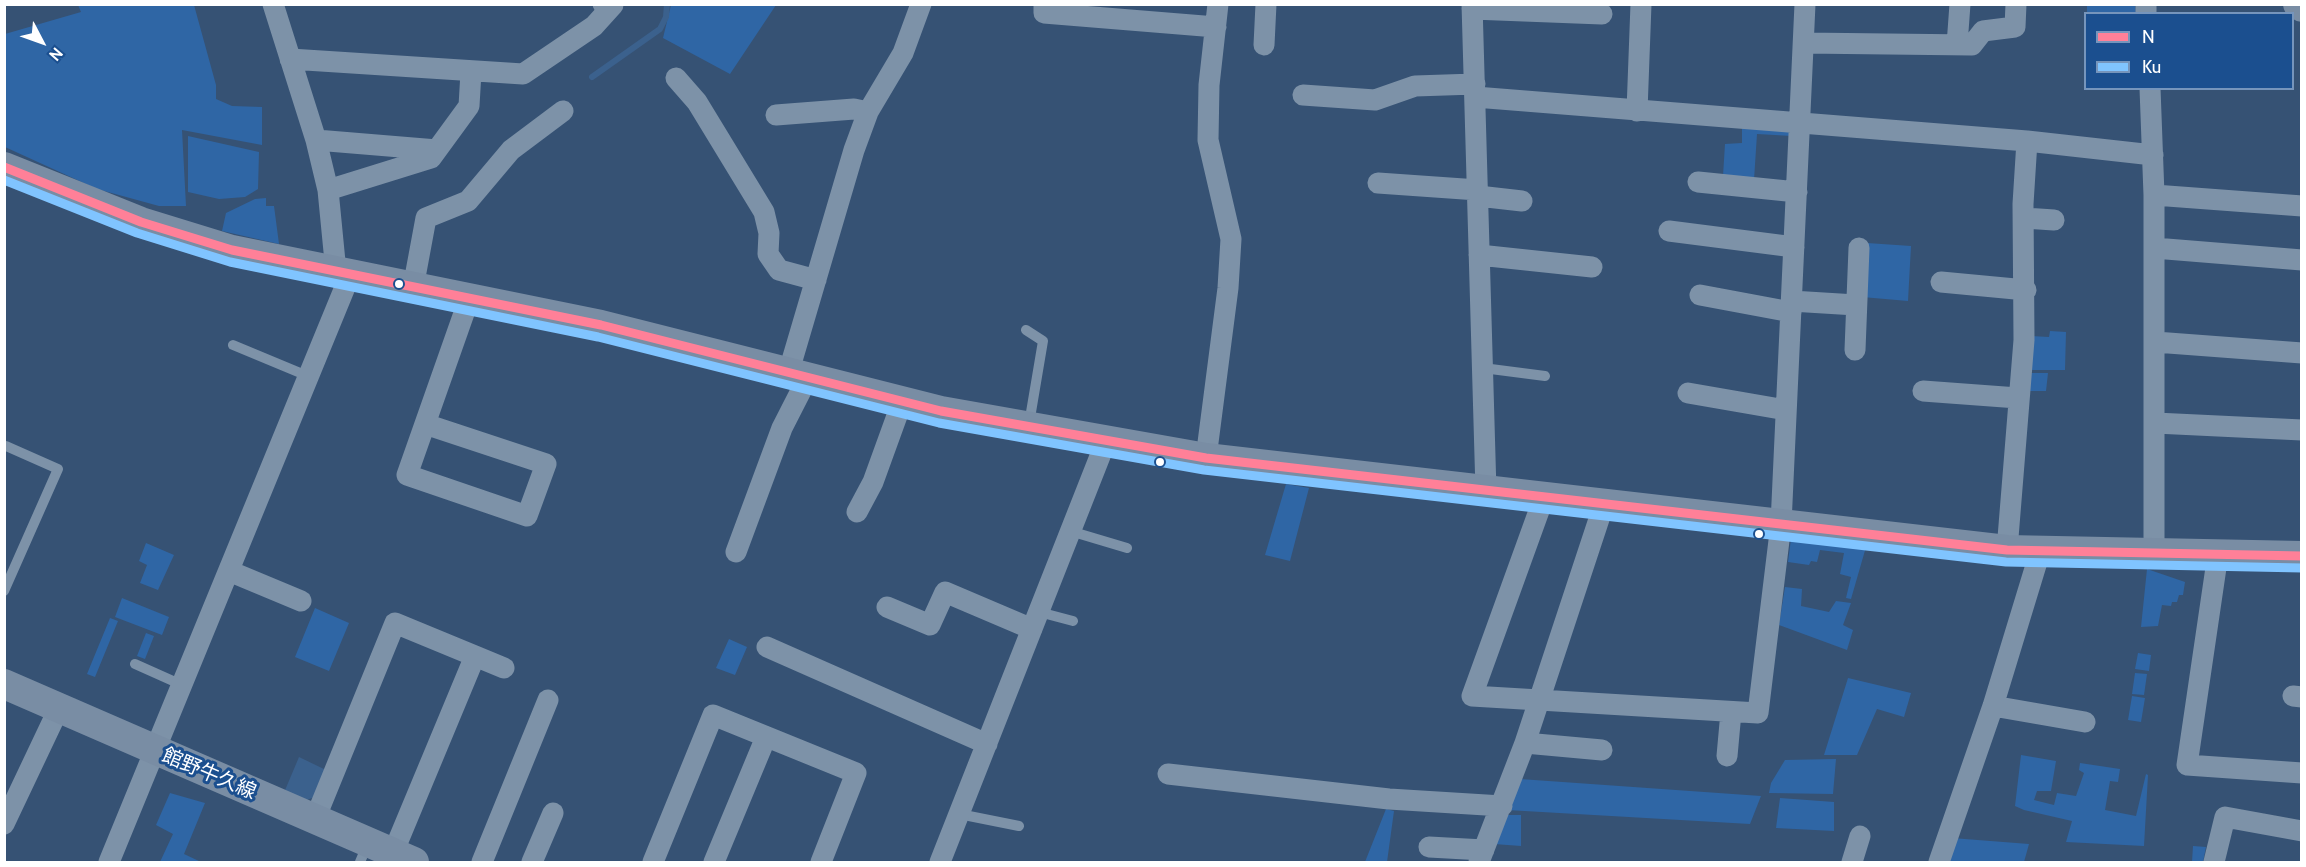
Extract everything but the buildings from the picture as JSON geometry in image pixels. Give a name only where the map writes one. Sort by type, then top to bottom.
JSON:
[{"type":"main road","points":[[4,167],[141,222],[232,250],[601,325],[902,402],[1206,458],[2007,550],[2301,556]]},
{"type":"main road","name":"館野牛久線","points":[[4,684],[315,819],[384,855]]},
{"type":"street","points":[[110,862],[310,377],[343,274],[328,190],[316,140],[273,4]]},
{"type":"street","points":[[290,59],[523,74],[594,26],[613,5],[603,4]]},
{"type":"street","points":[[736,552],[782,428],[798,377],[816,280],[854,150],[868,112],[903,53],[921,4]]},
{"type":"street","points":[[1044,4],[1044,13],[1216,27]]},
{"type":"street","points":[[1206,458],[1228,288],[1231,239],[1208,140],[1209,85],[1218,4]]},
{"type":"street","points":[[1264,45],[1266,4]]},
{"type":"street","points":[[1637,111],[1641,4]]},
{"type":"street","points":[[1544,497],[1472,696],[1758,713],[1781,524],[1805,4]]},
{"type":"street","points":[[1957,45],[1960,4]]},
{"type":"street","points":[[1804,43],[1972,45],[1983,31],[2015,27],[2016,4]]},
{"type":"street","points":[[1486,491],[1472,7],[1602,14]]},
{"type":"street","points":[[328,190],[431,158],[469,106],[471,72]]},
{"type":"street","points":[[676,78],[697,102],[764,213],[769,233],[768,254],[779,270],[816,280]]},
{"type":"street","points":[[1303,95],[1375,100],[1415,86],[1637,111],[2027,141],[2153,155]]},
{"type":"street","points":[[2150,90],[2154,195],[2154,554]]},
{"type":"street","points":[[776,115],[854,109],[868,112]]},
{"type":"street","points":[[413,288],[426,218],[468,201],[511,150],[563,111]]},
{"type":"street","points":[[316,140],[437,150]]},
{"type":"street","points":[[2007,550],[2026,290],[2024,218],[2027,141]]},
{"type":"street","points":[[1698,182],[1797,192]]},
{"type":"street","points":[[1378,183],[1478,193],[1522,201]]},
{"type":"street","points":[[2154,195],[2301,206]]},
{"type":"street","points":[[2024,218],[2054,220]]},
{"type":"street","points":[[1669,231],[1794,248]]},
{"type":"street","points":[[1855,350],[1858,248]]},
{"type":"street","points":[[2154,248],[2301,260]]},
{"type":"street","points":[[1479,255],[1592,267]]},
{"type":"street","points":[[1941,282],[2026,290]]},
{"type":"street","points":[[1700,295],[1791,307],[1856,305]]},
{"type":"street","points":[[425,424],[546,464],[527,516],[406,476],[470,299]]},
{"type":"street","points":[[2155,342],[2301,353]]},
{"type":"street","points":[[1923,391],[2018,398]]},
{"type":"street","points":[[1688,393],[1786,410]]},
{"type":"street","points":[[857,512],[873,482],[902,402]]},
{"type":"street","points":[[2155,423],[2301,430]]},
{"type":"street","points":[[940,862],[1106,441]]},
{"type":"street","points":[[1429,847],[1481,856],[1526,743],[1604,504]]},
{"type":"street","points":[[1939,862],[1993,706],[2040,552]]},
{"type":"street","points":[[2218,554],[2187,765],[2301,773]]},
{"type":"street","points":[[229,571],[301,601]]},
{"type":"street","points":[[888,608],[930,625],[945,592],[1035,621]]},
{"type":"street","points":[[315,819],[395,623],[504,668]]},
{"type":"street","points":[[768,647],[987,744]]},
{"type":"street","points":[[384,855],[475,656]]},
{"type":"street","points":[[482,862],[548,700]]},
{"type":"street","points":[[1993,706],[2085,722]]},
{"type":"street","points":[[4,824],[58,708]]},
{"type":"street","points":[[1727,756],[1731,712]]},
{"type":"street","points":[[653,862],[713,715],[856,773],[821,862]]},
{"type":"street","points":[[714,862],[766,737]]},
{"type":"street","points":[[1526,743],[1602,750]]},
{"type":"street","points":[[1168,774],[1389,799],[1502,806]]},
{"type":"street","points":[[532,862],[553,813]]},
{"type":"street","points":[[2214,862],[2225,816],[2301,831]]},
{"type":"street","points":[[1852,862],[1860,836]]},
{"type":"lane","points":[[1026,330],[1043,341],[1029,427]]},
{"type":"lane","points":[[234,345],[310,377]]},
{"type":"lane","points":[[1482,368],[1545,376]]},
{"type":"lane","points":[[4,591],[58,469],[6,446]]},
{"type":"lane","points":[[1070,531],[1126,548]]},
{"type":"lane","points":[[1035,621],[1073,621]]},
{"type":"lane","points":[[135,664],[182,685]]},
{"type":"lane","points":[[959,814],[1019,826]]},
{"type":"shaded area","points":[[776,4],[730,74],[663,38],[671,5]]},
{"type":"shaded area","points":[[78,5],[194,5],[216,85],[216,99],[232,106],[262,107],[262,145],[182,130],[186,206],[159,206],[97,189],[5,147],[5,34],[81,12]]},
{"type":"shaded area","points":[[2087,5],[2135,5],[2136,12],[2087,12]]},
{"type":"shaded area","points":[[1742,127],[1786,129],[1792,136],[1757,134],[1754,180],[1723,176],[1725,144],[1742,143]]},
{"type":"shaded area","points":[[188,136],[259,152],[258,189],[245,197],[219,199],[188,192]]},
{"type":"shaded area","points":[[266,198],[266,206],[274,206],[279,244],[222,231],[226,213],[255,199]]},
{"type":"shaded area","points":[[1867,243],[1911,246],[1908,301],[1862,297]]},
{"type":"shaded area","points":[[2050,331],[2066,332],[2065,370],[2030,370],[2031,336],[2049,337]]},
{"type":"shaded area","points":[[2029,373],[2048,373],[2046,391],[2027,391]]},
{"type":"shaded area","points":[[1286,484],[1309,488],[1290,561],[1265,555]]},
{"type":"shaded area","points":[[1791,539],[1866,547],[1851,599],[1846,598],[1851,577],[1840,574],[1844,553],[1820,550],[1817,562],[1811,561],[1809,565],[1788,562]]},
{"type":"shaded area","points":[[146,543],[174,555],[158,590],[140,583],[147,565],[139,561]]},
{"type":"shaded area","points":[[2147,569],[2185,582],[2183,595],[2179,595],[2177,602],[2172,602],[2171,606],[2162,605],[2158,626],[2141,627]]},
{"type":"shaded area","points":[[1785,587],[1802,589],[1801,606],[1829,612],[1836,601],[1851,603],[1843,625],[1853,630],[1847,650],[1779,625]]},
{"type":"shaded area","points":[[122,598],[169,617],[162,635],[115,617]]},
{"type":"shaded area","points":[[315,608],[349,623],[329,671],[295,657]]},
{"type":"shaded area","points":[[110,618],[118,621],[95,677],[87,674]]},
{"type":"shaded area","points":[[146,633],[154,636],[145,659],[137,656]]},
{"type":"shaded area","points":[[729,639],[747,647],[735,675],[716,668]]},
{"type":"shaded area","points":[[2138,653],[2151,655],[2149,671],[2135,669]]},
{"type":"shaded area","points":[[2135,673],[2147,674],[2144,695],[2132,694]]},
{"type":"shaded area","points":[[1848,678],[1911,693],[1904,717],[1877,709],[1857,755],[1824,755]]},
{"type":"shaded area","points":[[2132,696],[2145,698],[2141,722],[2128,720]]},
{"type":"shaded area","points":[[2021,755],[2056,761],[2051,791],[2037,791],[2034,800],[2054,805],[2057,793],[2076,796],[2084,773],[2079,770],[2080,763],[2120,769],[2118,782],[2110,781],[2105,810],[2136,816],[2146,774],[2148,775],[2144,846],[2066,842],[2072,821],[2015,806]]},
{"type":"shaded area","points":[[299,757],[326,770],[315,797],[301,802],[283,795]]},
{"type":"shaded area","points":[[1836,759],[1833,794],[1769,793],[1771,783],[1785,760]]},
{"type":"shaded area","points":[[1520,779],[1761,796],[1750,824],[1507,810]]},
{"type":"shaded area","points":[[170,793],[205,803],[184,854],[201,862],[160,862],[173,834],[156,825]]},
{"type":"shaded area","points":[[1780,798],[1834,802],[1834,831],[1776,828]]},
{"type":"shaded area","points":[[1386,809],[1394,811],[1387,862],[1365,862]]},
{"type":"shaded area","points":[[1505,815],[1521,815],[1521,846],[1494,844]]},
{"type":"shaded area","points":[[1952,838],[2029,844],[2024,862],[1944,862]]},
{"type":"shaded area","points":[[2193,846],[2206,847],[2203,862],[2192,862]]},
{"type":"waterway","points":[[592,77],[660,29],[666,17],[667,4]]},
{"type":"transit line","name":"N","points":[[4,167],[141,222],[232,250],[601,325],[941,411],[1206,458],[2007,550],[2302,556]]},
{"type":"transit line","name":"Ku","points":[[4,180],[137,233],[230,262],[598,337],[939,423],[1204,470],[2006,562],[2302,568]]}]
